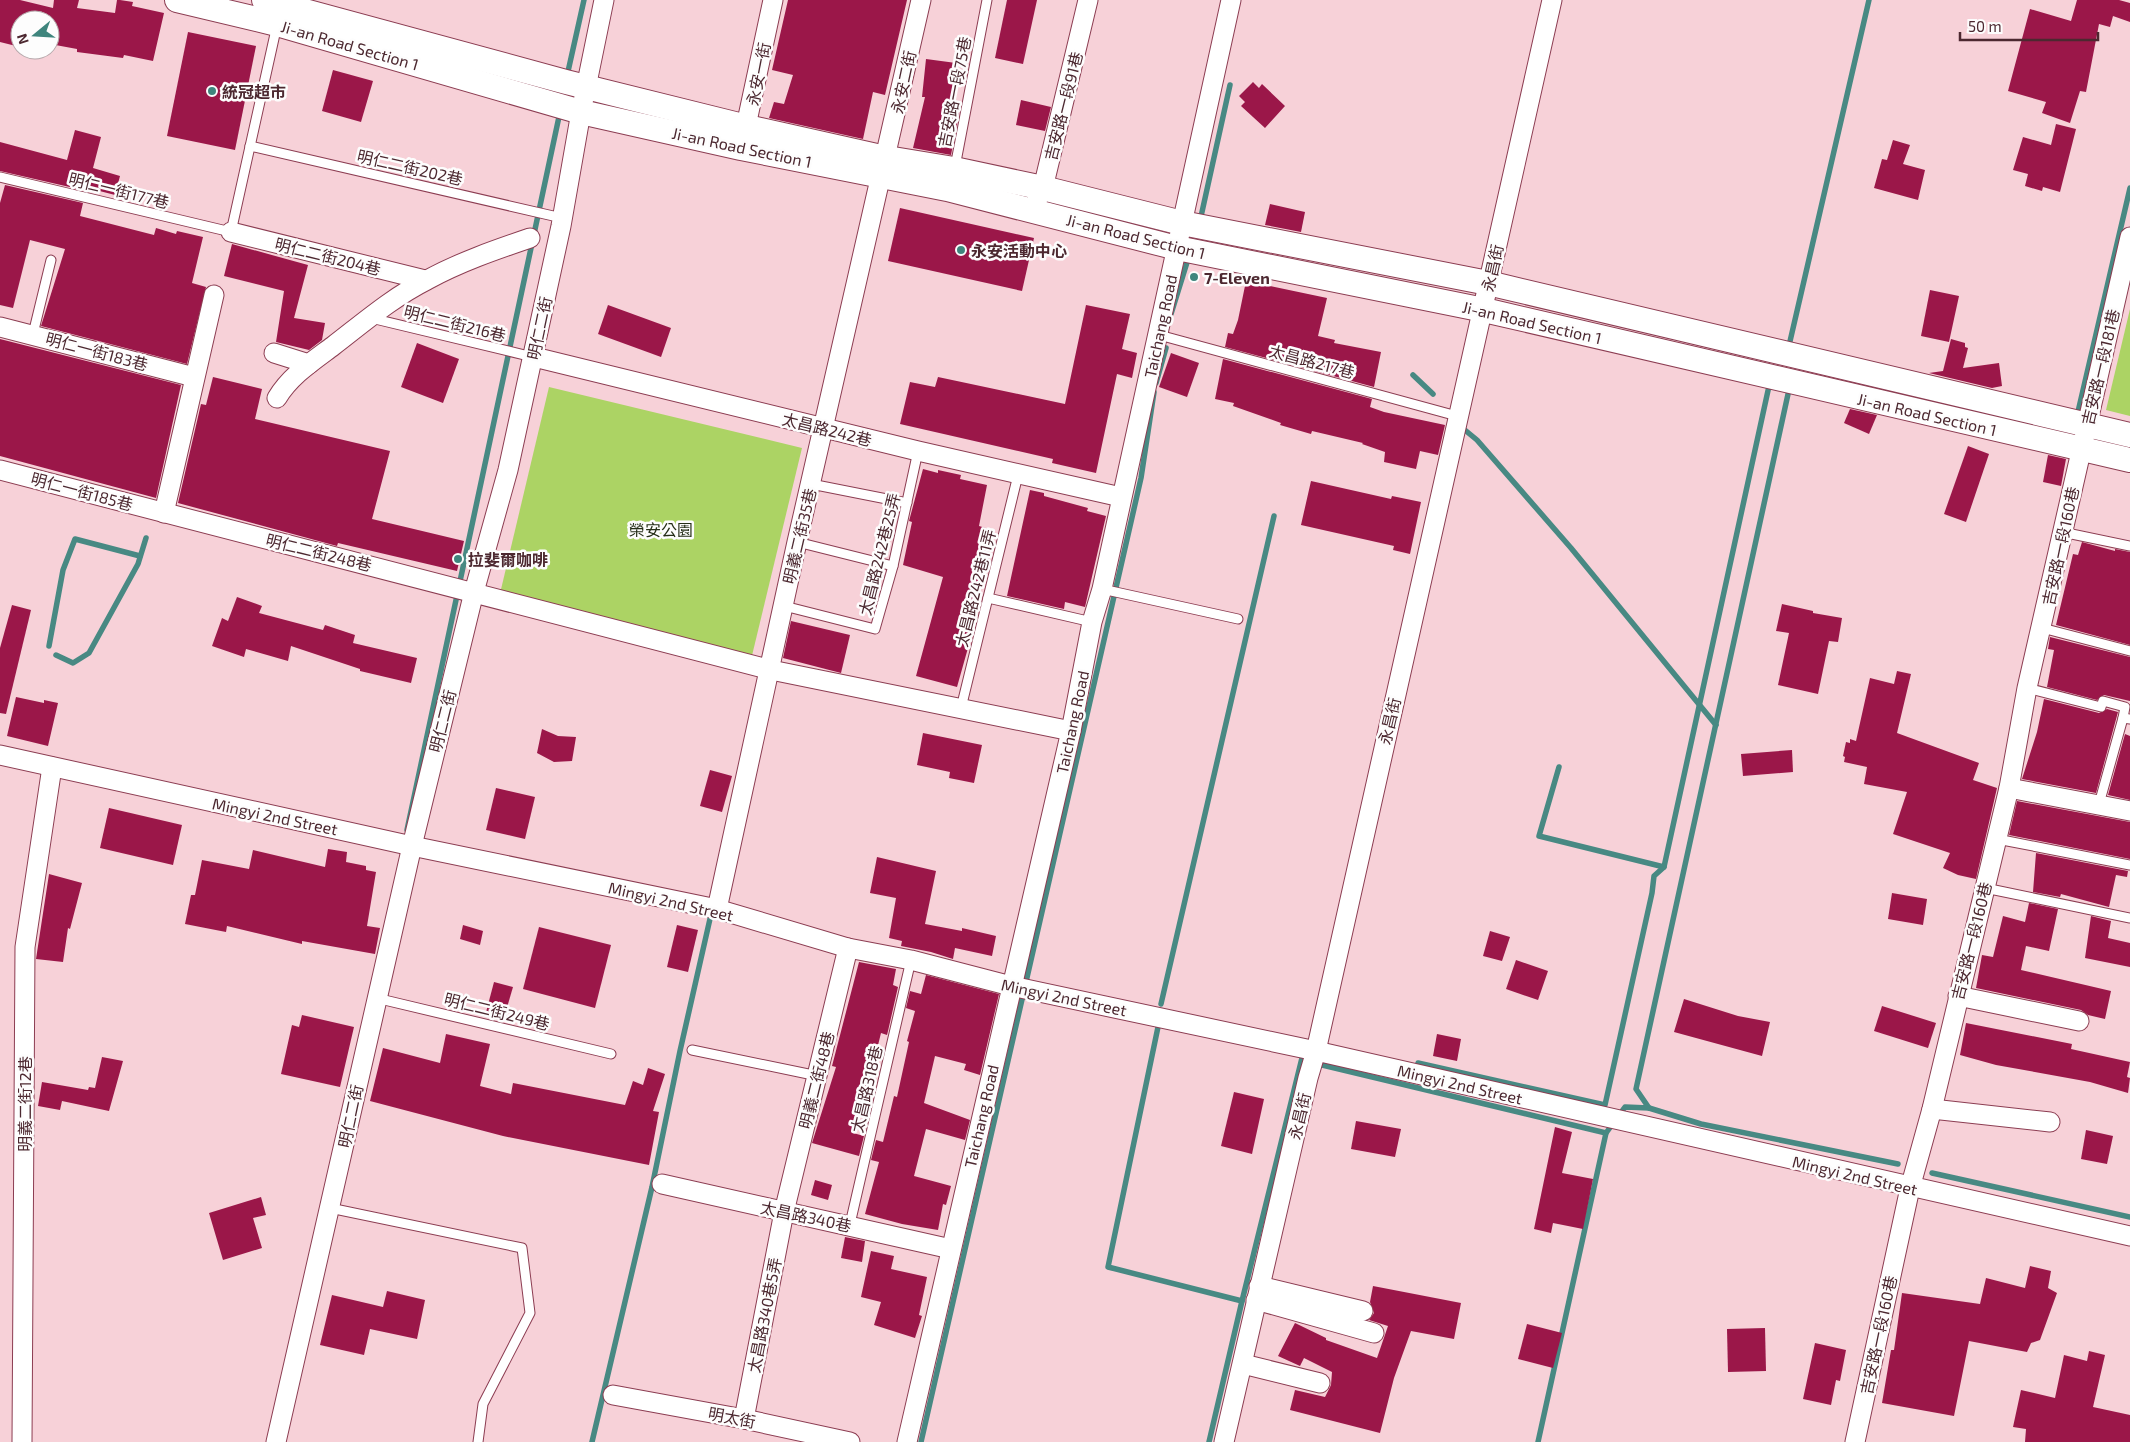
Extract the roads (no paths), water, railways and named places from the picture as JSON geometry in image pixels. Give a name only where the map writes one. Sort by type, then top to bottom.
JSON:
[{"type":"street","name":"Ji-an Road Section 1","points":[[177,0],[274,9],[586,86],[744,138]]},
{"type":"street","name":"明仁二街","points":[[276,1442],[412,846],[474,592],[508,470],[534,357],[604,0]]},
{"type":"street","name":"永安一街","points":[[744,138],[773,0]]},
{"type":"street","name":"永安二街","points":[[884,165],[921,0]]},
{"type":"street","name":"吉安路一段91巷","points":[[1032,210],[1043,188],[1088,0]]},
{"type":"street","name":"Taichang Road","points":[[907,1442],[1071,731],[1092,622],[1102,589],[1121,497],[1159,336],[1231,0]]},
{"type":"street","name":"永昌街","points":[[1224,1442],[1243,1364],[1257,1293],[1316,1051],[1457,416],[1484,310],[1488,283],[1552,0]]},
{"type":"street","name":"Ji-an Road Section 1","points":[[274,9],[581,112],[744,138],[951,179],[1043,188],[1182,222],[1488,283],[2084,438],[2130,460]]},
{"type":"street","name":"明義二街35巷","points":[[717,909],[771,670],[797,542],[884,165]]},
{"type":"street","name":"Ji-an Road Section 1","points":[[951,179],[1032,210],[1177,248],[1484,310],[2084,438],[2130,434]]},
{"type":"street","name":"明仁二街204巷","points":[[231,232],[426,280]]},
{"type":"street","name":"吉安路一段181巷","points":[[2084,438],[2130,237]]},
{"type":"street","points":[[277,398],[283,387],[309,364],[369,317],[426,280],[477,256],[530,238]]},
{"type":"street","points":[[164,513],[214,294]]},
{"type":"street","name":"明仁一街183巷","points":[[0,327],[194,377]]},
{"type":"street","points":[[274,354],[309,364]]},
{"type":"street","name":"太昌路242巷","points":[[534,357],[918,452],[1121,497]]},
{"type":"street","name":"吉安路一段160巷","points":[[1855,1442],[1910,1188],[1932,1110],[2009,788],[2027,688],[2084,438]]},
{"type":"street","name":"明仁一街185巷","points":[[0,470],[164,513]]},
{"type":"street","name":"明仁二街248巷","points":[[164,513],[771,670],[1071,731]]},
{"type":"street","name":"Mingyi 2nd Street","points":[[0,755],[412,846],[717,909],[848,948],[910,960],[1011,986],[1316,1051],[1910,1188],[2130,1236]]},
{"type":"street","name":"明義二街12巷","points":[[22,1442],[25,947],[52,767]]},
{"type":"street","points":[[2009,788],[2130,811]]},
{"type":"street","name":"明義二街48巷","points":[[784,1212],[848,948]]},
{"type":"street","points":[[1958,996],[2079,1021]]},
{"type":"street","points":[[1932,1110],[2050,1122]]},
{"type":"street","name":"太昌路340巷","points":[[662,1184],[784,1212],[850,1224],[951,1249]]},
{"type":"street","name":"太昌路340巷5弄","points":[[744,1419],[784,1212]]},
{"type":"street","points":[[1257,1293],[1363,1311]]},
{"type":"street","points":[[1257,1293],[1374,1333]]},
{"type":"street","points":[[1243,1364],[1320,1383]]},
{"type":"street","name":"明太街","points":[[613,1395],[744,1419],[850,1442]]},
{"type":"lane","name":"吉安路一段75巷","points":[[951,179],[987,0]]},
{"type":"lane","points":[[231,232],[250,146],[274,9]]},
{"type":"lane","name":"明仁二街202巷","points":[[250,146],[562,218]]},
{"type":"lane","name":"明仁一街177巷","points":[[0,177],[231,232]]},
{"type":"lane","points":[[33,334],[51,260]]},
{"type":"lane","name":"明仁二街216巷","points":[[369,317],[534,357]]},
{"type":"lane","name":"太昌路217巷","points":[[1159,336],[1457,416]]},
{"type":"lane","name":"太昌路242巷25弄","points":[[784,606],[875,629],[893,566],[918,452]]},
{"type":"lane","name":"太昌路242巷11弄","points":[[961,708],[1018,475]]},
{"type":"lane","points":[[811,484],[907,503]]},
{"type":"lane","points":[[2062,532],[2130,546]]},
{"type":"lane","points":[[797,542],[893,566]]},
{"type":"lane","points":[[1102,589],[1238,620]]},
{"type":"lane","points":[[988,598],[1092,622]]},
{"type":"lane","points":[[2042,628],[2130,651]]},
{"type":"lane","points":[[2027,688],[2101,707],[2103,701],[2125,708],[2126,719],[2099,804]]},
{"type":"lane","points":[[1996,839],[2130,865]]},
{"type":"lane","points":[[1984,888],[2130,918]]},
{"type":"lane","name":"太昌路318巷","points":[[850,1224],[910,960]]},
{"type":"lane","name":"明仁二街249巷","points":[[376,998],[612,1054]]},
{"type":"lane","points":[[692,1050],[818,1076]]},
{"type":"lane","points":[[330,1208],[522,1248],[530,1313],[484,1404],[478,1442]]},
{"type":"waterway","points":[[567,76],[584,0]]},
{"type":"waterway","points":[[1788,350],[1869,0]]},
{"type":"waterway","points":[[1200,221],[1230,85]]},
{"type":"waterway","points":[[407,830],[560,112]]},
{"type":"waterway","points":[[2077,416],[2130,188]]},
{"type":"waterway","points":[[1171,314],[1189,256]]},
{"type":"waterway","points":[[1156,383],[1166,348]]},
{"type":"waterway","points":[[1413,375],[1433,394]]},
{"type":"waterway","points":[[1649,1108],[1636,1089],[1790,385]]},
{"type":"waterway","points":[[1418,1063],[1605,1105],[1652,893],[1654,876],[1664,867],[1769,386]]},
{"type":"waterway","points":[[921,1442],[1141,478],[1154,392]]},
{"type":"waterway","points":[[1460,426],[1477,440],[1571,548],[1716,725]]},
{"type":"waterway","points":[[1161,1004],[1274,516]]},
{"type":"waterway","points":[[56,655],[73,663],[89,653],[138,564],[146,538]]},
{"type":"waterway","points":[[49,646],[63,570],[75,539],[140,556]]},
{"type":"waterway","points":[[1559,767],[1539,836],[1664,867]]},
{"type":"waterway","points":[[592,1442],[652,1187],[712,910]]},
{"type":"waterway","points":[[1158,1027],[1108,1267],[1242,1301]]},
{"type":"waterway","points":[[1209,1442],[1302,1058]]},
{"type":"waterway","points":[[1318,1064],[1606,1133]]},
{"type":"waterway","points":[[1538,1442],[1606,1133],[1625,1107],[1649,1108],[1701,1124],[1898,1164]]},
{"type":"waterway","points":[[1932,1173],[2130,1217]]},
{"type":"place","name":"統冠超市","points":[[212,91]]},
{"type":"place","name":"永安活動中心","points":[[961,250]]},
{"type":"place","name":"7-Eleven","points":[[1194,277]]},
{"type":"place","name":"拉斐爾咖啡","points":[[458,559]]},
{"type":"park label","name":"榮安公園","points":[[661,529]]}]
